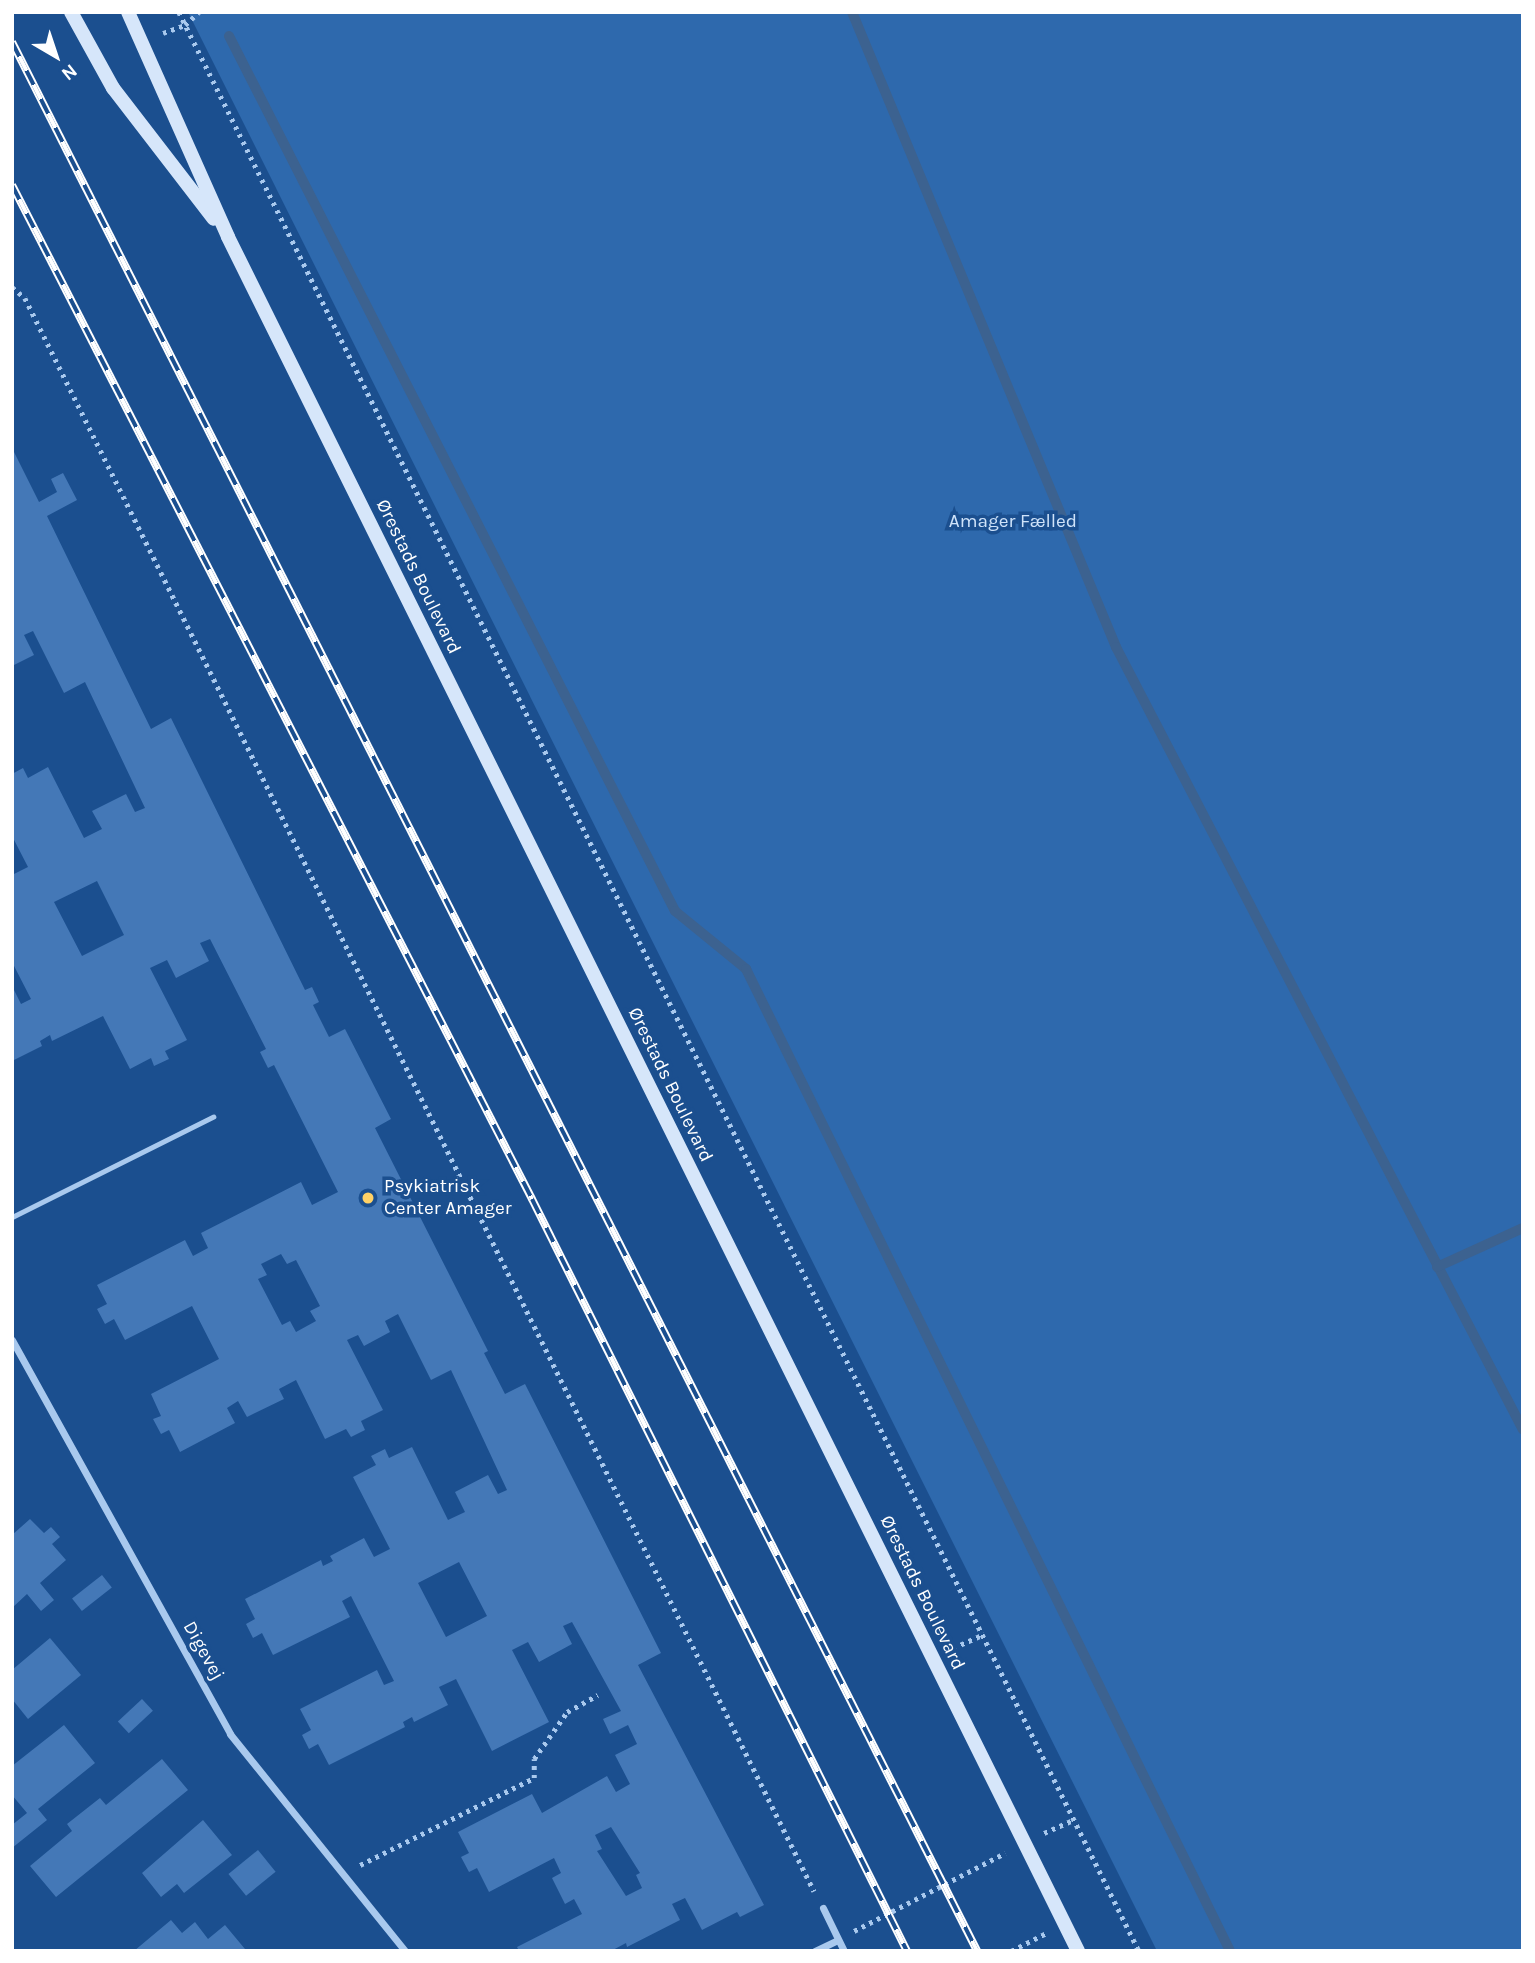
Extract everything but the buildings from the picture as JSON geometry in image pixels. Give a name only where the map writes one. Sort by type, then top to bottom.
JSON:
[{"type":"street","name":"Ørestads Boulevard","points":[[71,12],[113,88],[228,237]]},
{"type":"street","name":"Ørestads Boulevard","points":[[128,12],[228,237],[1078,1951]]},
{"type":"street","name":"Digevej","points":[[12,1340],[230,1734],[405,1951]]},
{"type":"street","points":[[822,1908],[844,1951]]},
{"type":"street","points":[[815,1951],[838,1940]]},
{"type":"lane","points":[[12,1217],[213,1117]]},
{"type":"path","points":[[179,12],[1139,1951]]},
{"type":"path","points":[[142,40],[186,25],[198,12]]},
{"type":"path","points":[[12,287],[31,310],[822,1908]]},
{"type":"path","points":[[933,1658],[984,1634]]},
{"type":"path","points":[[343,1873],[534,1778],[534,1759],[567,1712],[598,1695]]},
{"type":"path","points":[[838,1940],[1024,1842],[1075,1819]]},
{"type":"path","points":[[1011,1951],[1065,1924]]},
{"type":"green space","name":"Amager Fælled","points":[[188,12],[1523,12],[1523,1951],[1157,1951]]},
{"type":"waterway","points":[[852,12],[1116,647],[1523,1430]]},
{"type":"waterway","points":[[229,36],[675,911],[746,969],[1230,1951]]},
{"type":"waterway","points":[[1437,1267],[1523,1228]]},
{"type":"railway","points":[[12,42],[977,1951]]},
{"type":"railway","points":[[12,185],[532,1199],[907,1951]]},
{"type":"place","name":"Psykiatrisk Center Amager","points":[[368,1198]]}]
